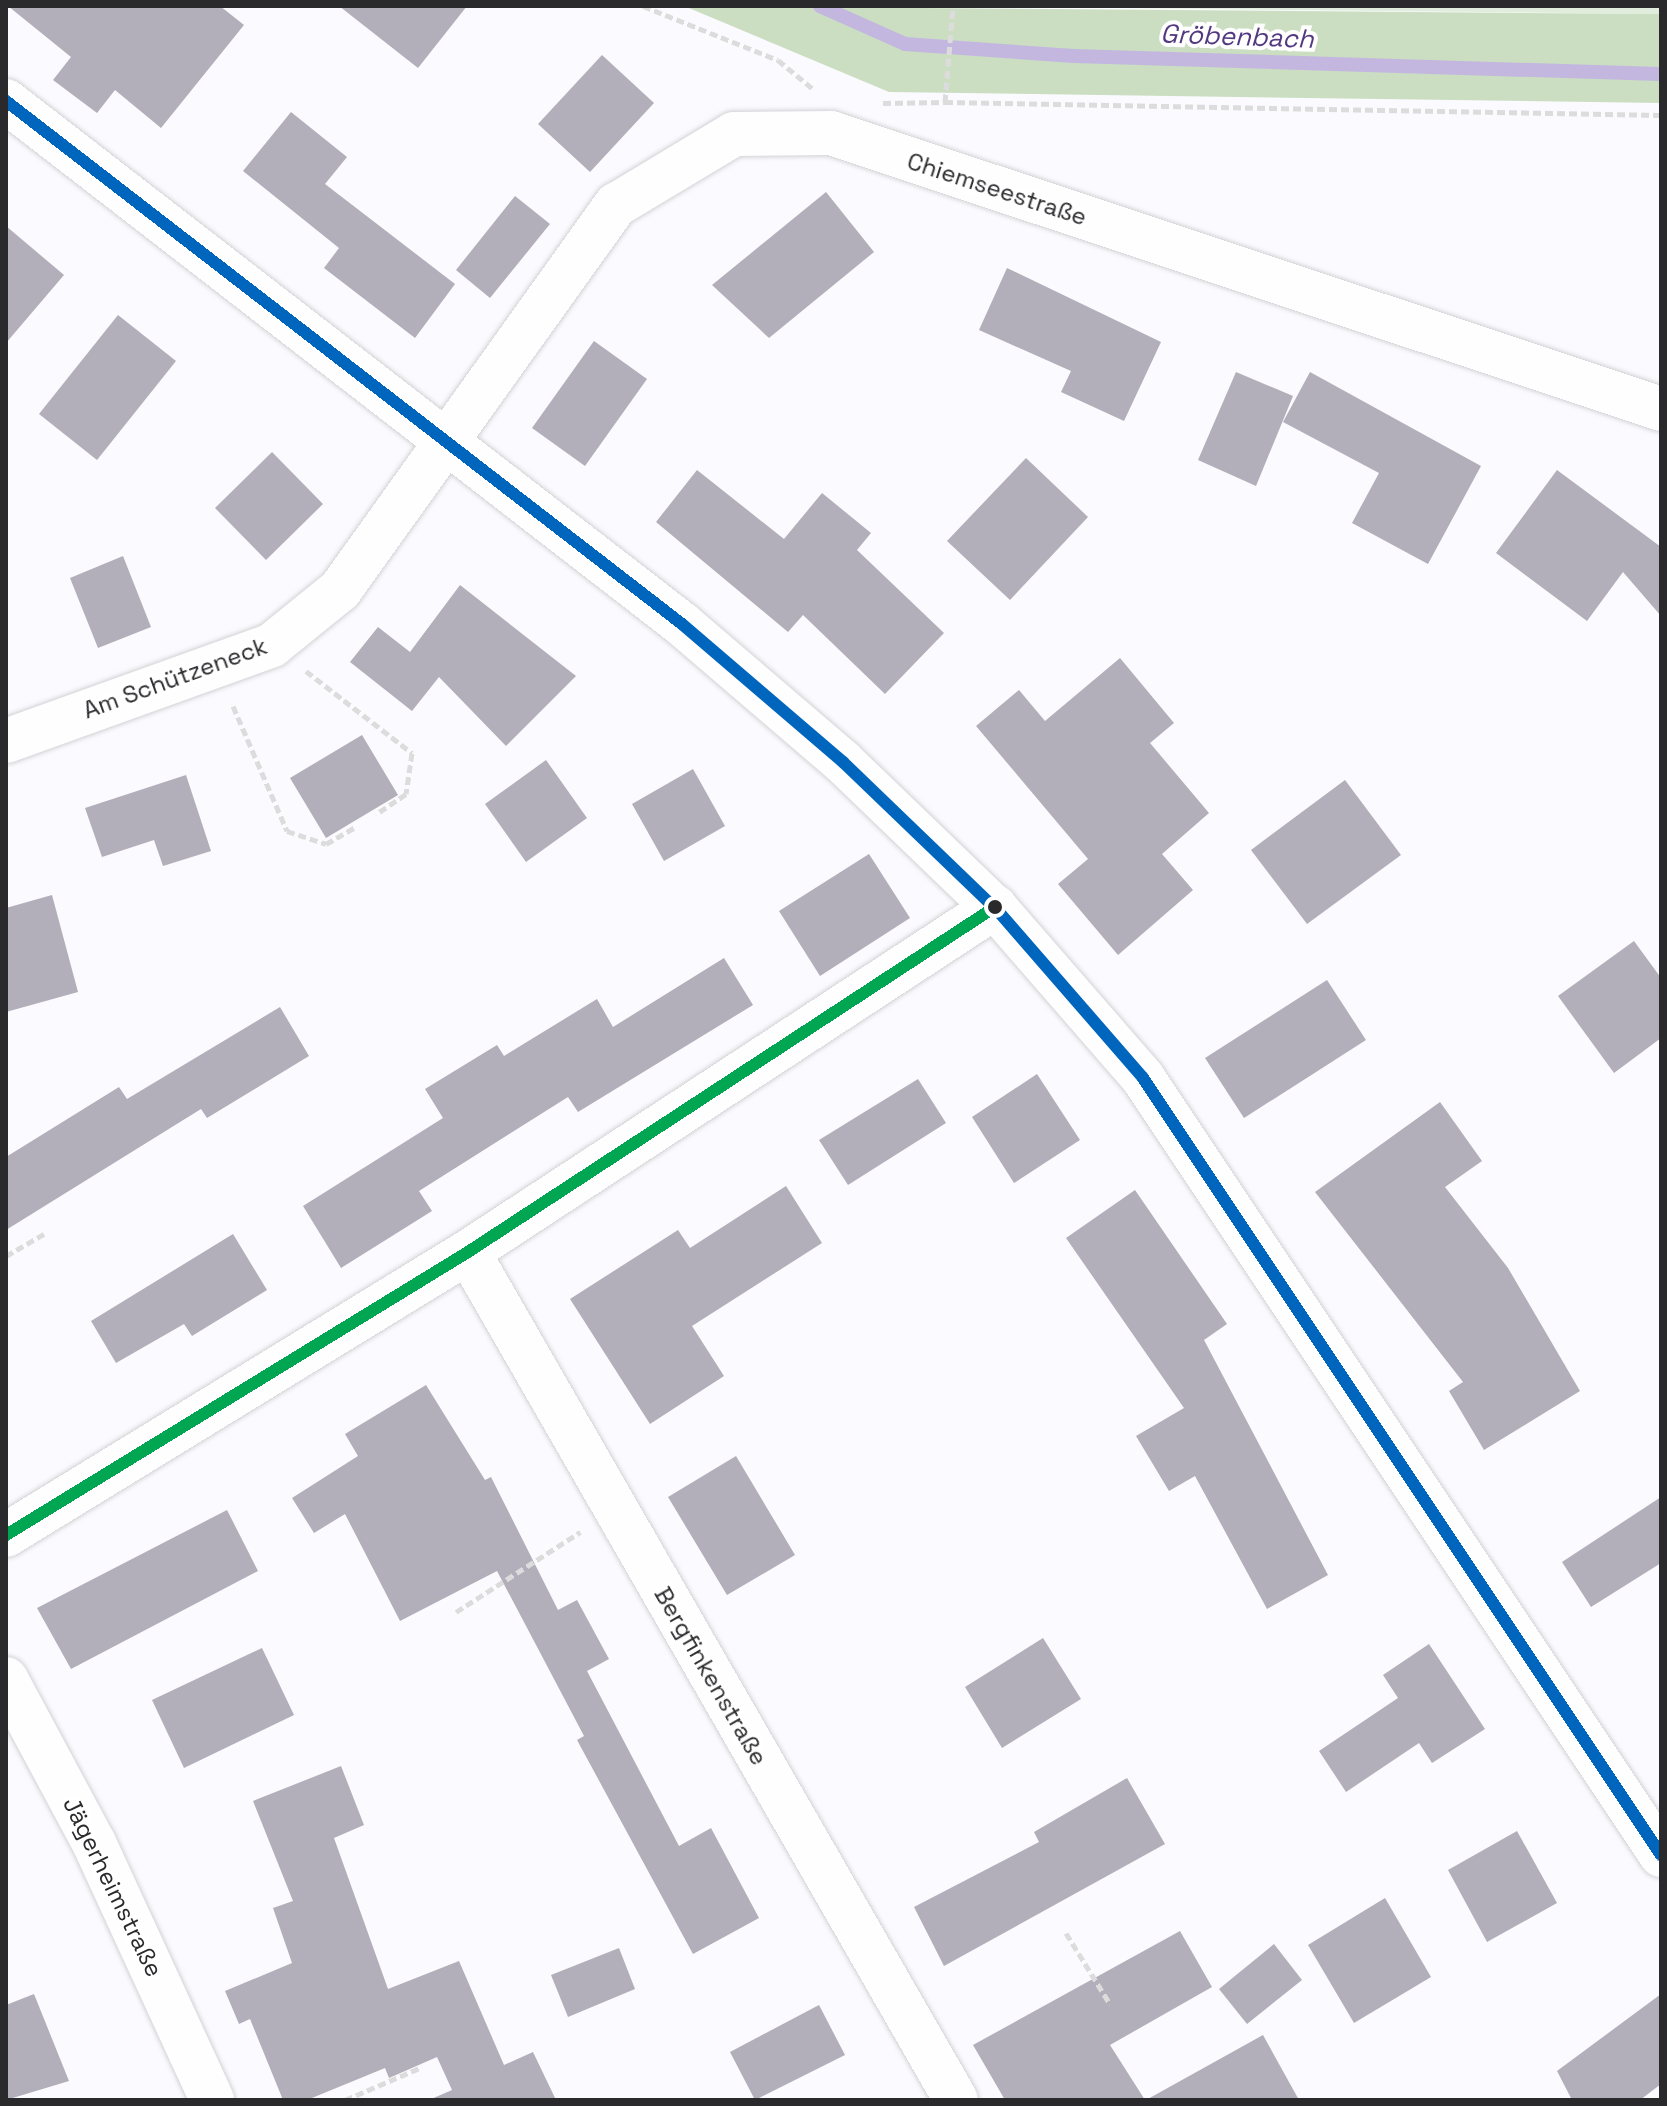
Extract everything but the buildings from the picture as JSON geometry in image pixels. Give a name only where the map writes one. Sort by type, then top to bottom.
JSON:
[{"type":"street","points":[[6,101],[682,624],[843,762],[995,907],[1143,1078],[1661,1855]]},
{"type":"street","name":"Chiemseestraße","points":[[449,443],[616,205],[734,134],[831,133],[1661,409]]},
{"type":"street","name":"Am Schützeneck","points":[[6,741],[214,663],[272,645],[340,590],[449,443]]},
{"type":"street","points":[[6,1535],[468,1252],[995,907]]},
{"type":"street","name":"Bergfinkenstraße","points":[[468,1252],[956,2100]]},
{"type":"street","name":"Jägerheimstraße","points":[[6,1679],[94,1843],[212,2100]]},
{"type":"path","points":[[643,6],[778,60],[822,96],[831,133]]},
{"type":"path","points":[[946,70],[953,6]]},
{"type":"path","points":[[945,102],[1661,115]]},
{"type":"path","points":[[272,645],[412,753],[406,794],[376,814]]},
{"type":"path","points":[[214,663],[287,831],[326,844],[355,827]]},
{"type":"path","points":[[6,1256],[44,1234]]},
{"type":"path","points":[[456,1612],[614,1510]]},
{"type":"path","points":[[1066,1933],[1110,2004]]},
{"type":"path","points":[[345,2100],[422,2067]]},
{"type":"green space","points":[[684,6],[1661,14],[1661,103],[889,92]]},
{"type":"green space","points":[[1123,6],[1661,6],[1661,14],[1121,8]]},
{"type":"waterway","name":"Gröbenbach","points":[[820,6],[905,44],[1074,56],[1661,74]]},
{"type":"transit line","points":[[6,101],[682,624],[843,762],[998,911],[1143,1078],[1661,1855]]},
{"type":"transit line","points":[[6,1535],[468,1252],[995,907]]}]
